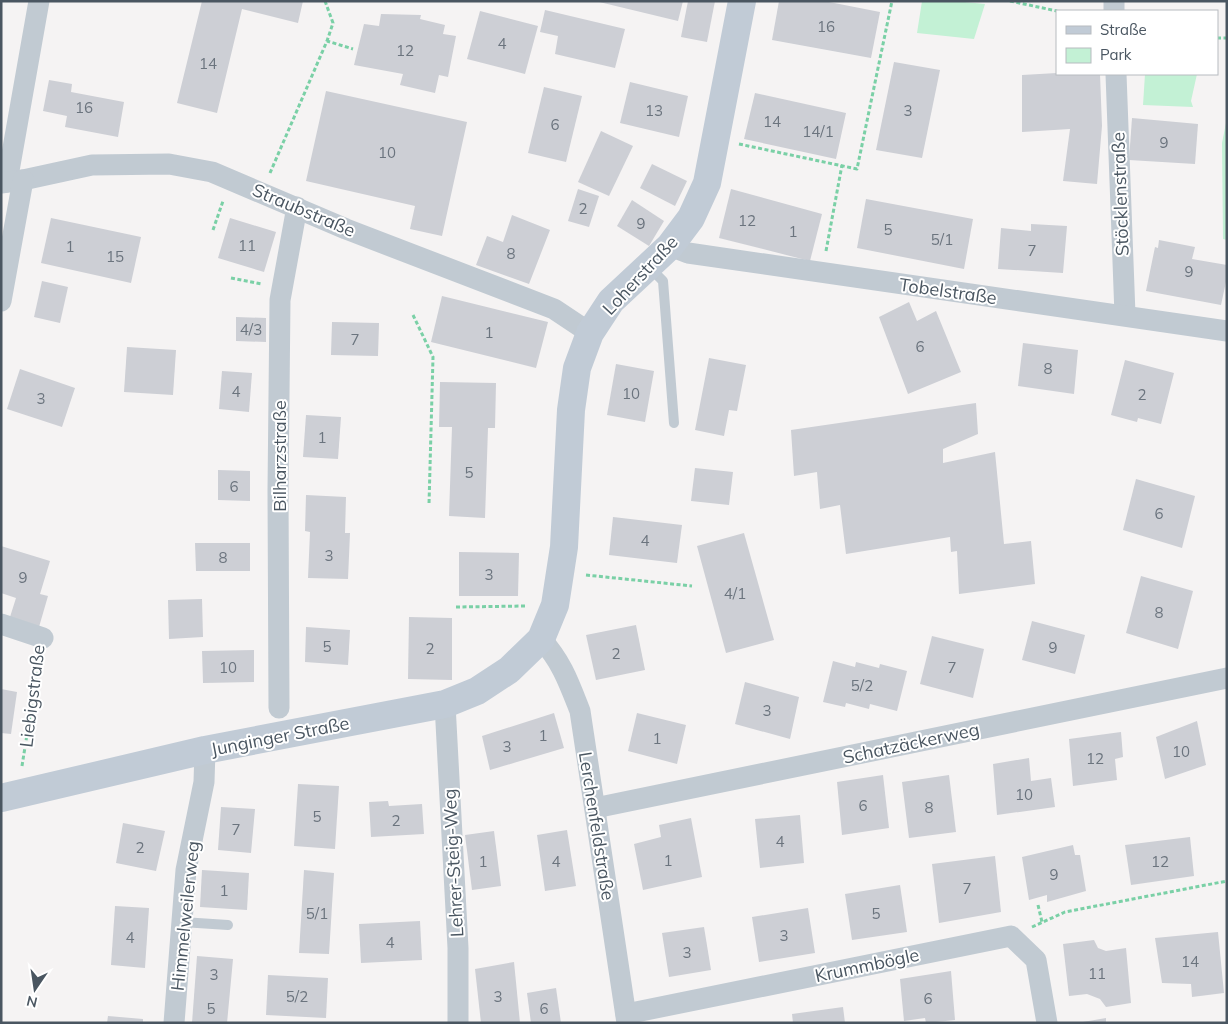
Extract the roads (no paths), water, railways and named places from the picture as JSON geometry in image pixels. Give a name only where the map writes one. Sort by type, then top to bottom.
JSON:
[{"type":"street","points":[[1,301],[10,182],[39,1]]},
{"type":"street","name":"Loherstraße","points":[[541,639],[555,605],[564,547],[571,410],[576,368],[590,333],[611,301],[670,246],[691,218],[707,182],[742,1]]},
{"type":"street","name":"Stöcklenstraße","points":[[1116,75],[1125,315]]},
{"type":"street","name":"Straubstraße","points":[[10,182],[92,165],[161,164],[212,172],[346,228],[554,309],[590,333]]},
{"type":"street","name":"Bilharzstraße","points":[[279,708],[278,490],[280,300],[297,207]]},
{"type":"street","name":"Tobelstraße","points":[[670,246],[688,253],[1227,331]]},
{"type":"street","name":"Liebigstraße","points":[[1,624],[43,638]]},
{"type":"street","name":"Junginger Straße","points":[[10,796],[205,750],[445,704],[477,691],[509,670],[541,639]]},
{"type":"street","name":"Lerchenfeldstraße","points":[[541,639],[551,650],[564,671],[580,711],[626,1019]]},
{"type":"street","name":"Schatzäckerweg","points":[[595,808],[1227,678]]},
{"type":"street","name":"Lehrer-Steig-Weg","points":[[445,704],[458,948],[458,1023]]},
{"type":"street","name":"Himmelweilerweg","points":[[174,1023],[186,870],[204,782],[205,750]]},
{"type":"street","name":"Krummbögle","points":[[626,1019],[1011,936],[1036,960],[1046,1023]]},
{"type":"lane","points":[[648,267],[663,281],[674,423]]},
{"type":"lane","points":[[182,922],[228,925]]}]
